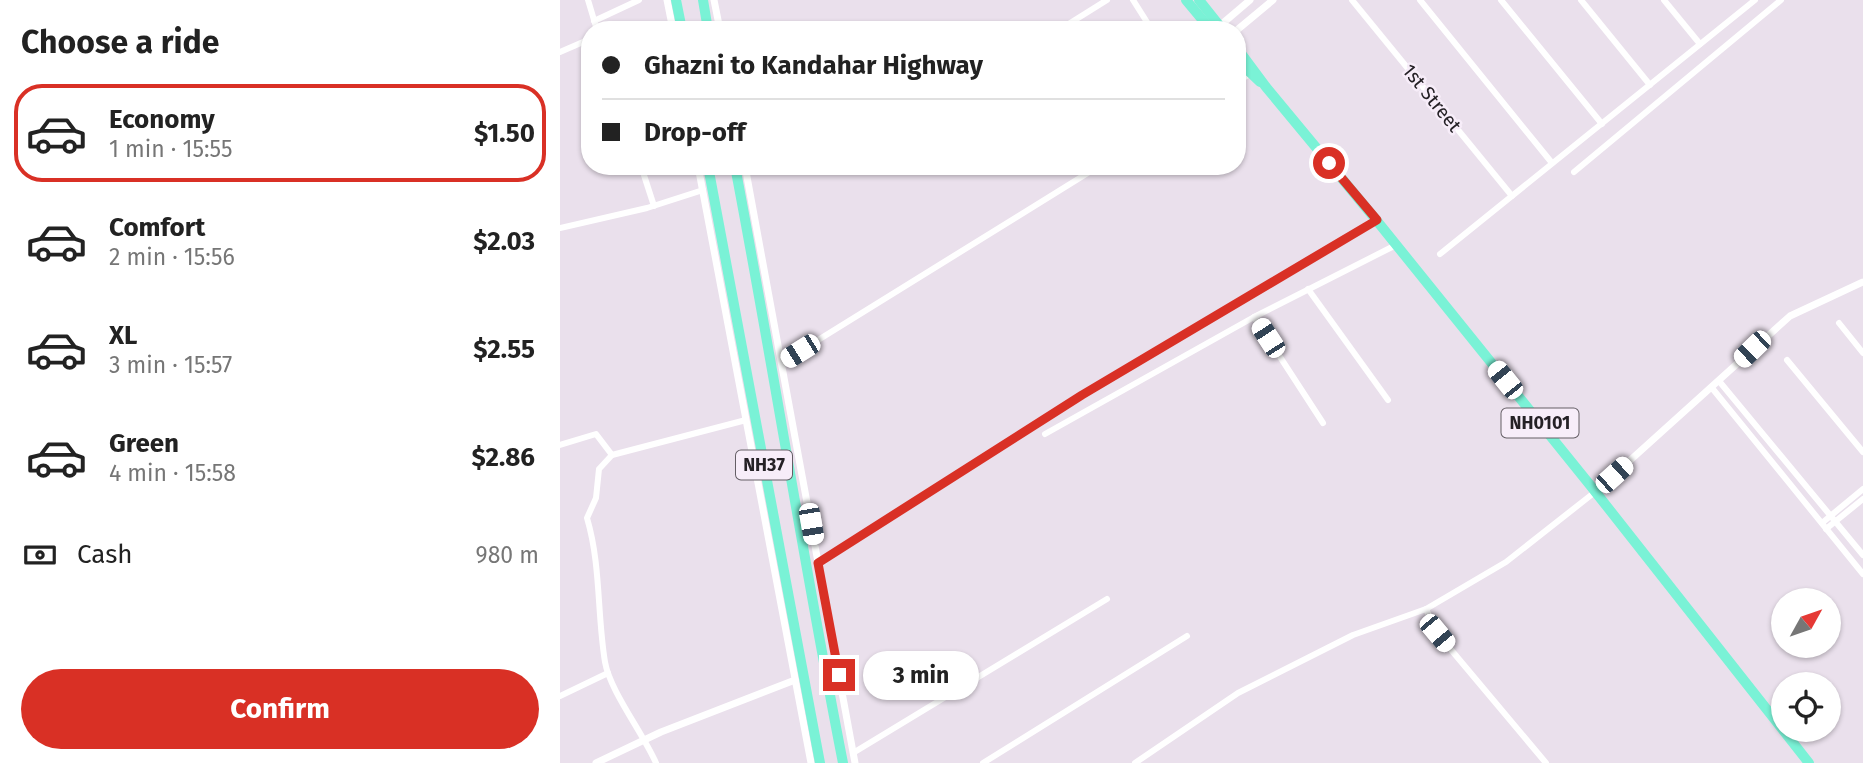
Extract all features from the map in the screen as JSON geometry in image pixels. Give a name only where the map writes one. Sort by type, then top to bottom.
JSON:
[{"type":"highway","points":[[676,0],[680,21]]},
{"type":"highway","points":[[703,0],[706,21]]},
{"type":"highway","points":[[1186,0],[1208,21]]},
{"type":"highway","points":[[1199,0],[1212,21]]},
{"type":"highway","name":"NH0101","points":[[1246,62],[1377,220],[1809,763]]},
{"type":"highway","name":"NH0101","points":[[1246,67],[1253,72]]},
{"type":"highway","name":"NH37","points":[[710,175],[820,763]]},
{"type":"highway","name":"NH37","points":[[737,175],[843,763]]},
{"type":"street","points":[[587,0],[594,21],[639,0]]},
{"type":"street","points":[[667,0],[671,21]]},
{"type":"street","points":[[714,0],[718,21]]},
{"type":"street","points":[[1074,21],[1107,0]]},
{"type":"street","points":[[1133,0],[1146,21]]},
{"type":"street","points":[[1226,21],[1250,0]]},
{"type":"street","points":[[1246,22],[1273,0]]},
{"type":"street","name":"1st Street","points":[[1352,0],[1512,196]]},
{"type":"street","points":[[1420,0],[1552,163]]},
{"type":"street","points":[[1501,0],[1602,124]]},
{"type":"street","points":[[1581,0],[1650,85]]},
{"type":"street","points":[[1664,0],[1700,44]]},
{"type":"street","points":[[1440,254],[1700,44],[1746,3],[1755,0]]},
{"type":"street","points":[[1574,172],[1781,0]]},
{"type":"street","points":[[560,52],[581,43]]},
{"type":"street","points":[[1246,76],[1253,72]]},
{"type":"street","points":[[644,175],[654,206]]},
{"type":"street","points":[[700,175],[811,763]]},
{"type":"street","points":[[747,175],[855,763]]},
{"type":"street","points":[[781,363],[1084,175]]},
{"type":"street","points":[[560,228],[654,206],[703,190]]},
{"type":"street","points":[[818,563],[1082,395],[1377,220]]},
{"type":"street","points":[[1045,435],[1254,317],[1396,245]]},
{"type":"street","points":[[1135,763],[1238,693],[1353,635],[1426,609],[1506,562],[1595,492],[1790,316],[1863,282]]},
{"type":"street","points":[[1308,289],[1388,400]]},
{"type":"street","points":[[1254,317],[1323,423]]},
{"type":"street","points":[[1839,323],[1863,353]]},
{"type":"street","points":[[1787,360],[1863,452]]},
{"type":"street","points":[[1719,381],[1863,555]]},
{"type":"street","points":[[1712,388],[1863,574]]},
{"type":"street","points":[[656,763],[646,740],[617,694],[605,664],[595,545],[587,518],[596,498],[599,469],[612,455],[746,420]]},
{"type":"street","points":[[560,445],[596,434],[612,455]]},
{"type":"street","points":[[1824,526],[1863,489]]},
{"type":"street","points":[[1833,518],[1863,499]]},
{"type":"street","points":[[853,753],[1107,599]]},
{"type":"street","points":[[1426,609],[1437,633],[1546,763]]},
{"type":"street","points":[[984,763],[1187,636]]},
{"type":"street","points":[[560,696],[608,673]]},
{"type":"street","points":[[596,763],[661,732],[795,680]]},
{"type":"route","points":[[839,675],[818,563],[1082,395],[1377,220],[1329,163]]}]
